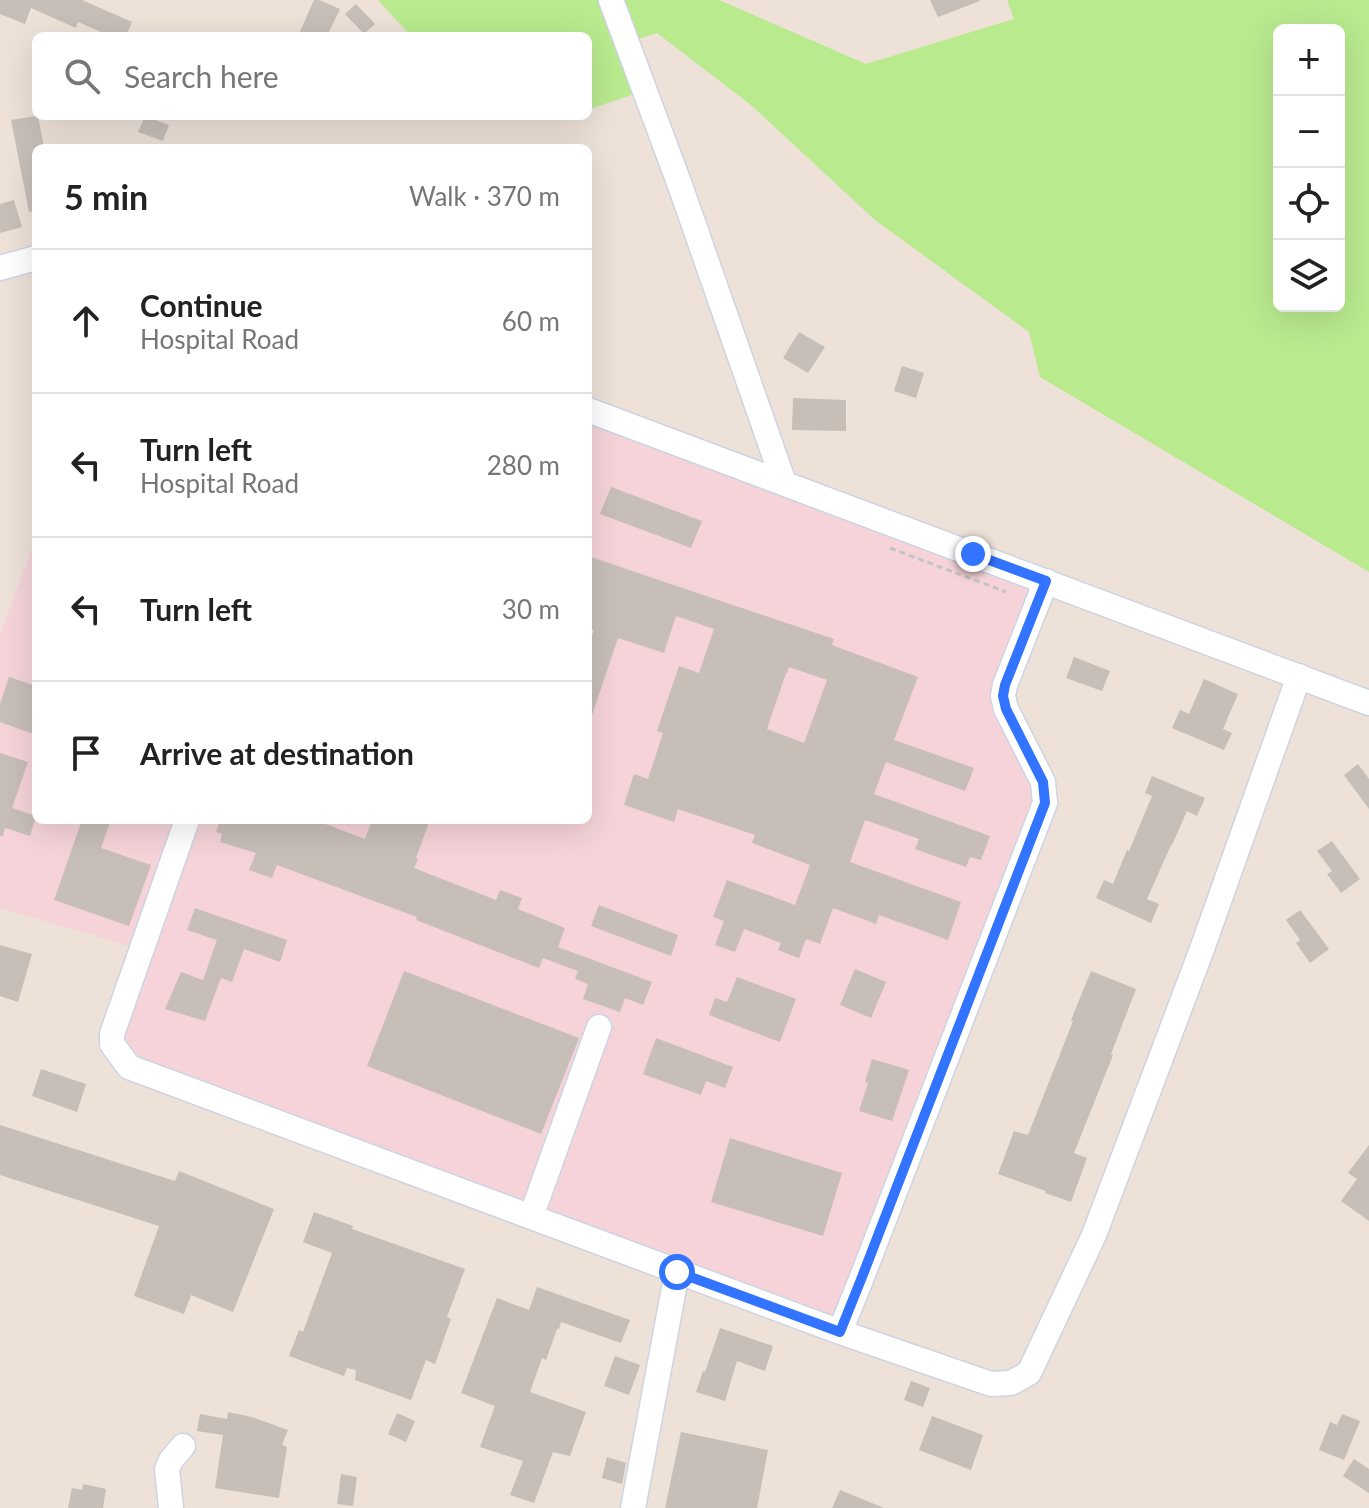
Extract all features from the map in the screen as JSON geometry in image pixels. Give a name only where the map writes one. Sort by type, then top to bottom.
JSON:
[{"type":"street","points":[[611,0],[681,188],[784,483]]},
{"type":"street","points":[[0,268],[32,259]]},
{"type":"street","points":[[592,411],[1369,703]]},
{"type":"street","points":[[840,1332],[1045,803],[1043,782],[1006,709],[1003,696],[1046,581]]},
{"type":"street","points":[[186,824],[112,1034],[112,1044],[129,1067],[840,1332],[991,1384],[1011,1383],[1029,1373],[1094,1235],[1202,949],[1299,676]]},
{"type":"street","points":[[531,1217],[599,1027]]},
{"type":"street","points":[[633,1508],[677,1272]]},
{"type":"street","points":[[171,1508],[167,1469],[183,1446]]},
{"type":"shaded area","points":[[592,415],[1044,581],[1003,684],[1042,783],[839,1330],[134,1066],[115,1037],[144,950],[0,908],[0,634],[32,549],[32,824],[592,824]]},
{"type":"green space","points":[[378,0],[719,0],[866,64],[1014,19],[1007,0],[1369,0],[1369,572],[1040,377],[1029,332],[875,220],[751,105],[657,33],[626,43],[646,90],[592,108],[592,32],[407,32]]},
{"type":"building","points":[[0,0],[82,0],[132,22],[128,32],[101,32],[78,22],[76,28],[31,8],[25,24],[0,14]]},
{"type":"building","points":[[314,0],[340,9],[329,32],[300,32]]},
{"type":"building","points":[[930,0],[980,0],[980,1],[938,17]]},
{"type":"building","points":[[356,4],[375,24],[362,32],[345,14]]},
{"type":"building","points":[[32,117],[32,120],[39,120],[43,144],[32,144],[32,212],[29,212],[11,120]]},
{"type":"building","points":[[143,120],[169,125],[163,141],[138,132]]},
{"type":"building","points":[[14,200],[22,227],[0,233],[0,204]]},
{"type":"building","points":[[799,332],[825,347],[808,373],[783,358]]},
{"type":"building","points":[[902,366],[924,373],[916,398],[894,391]]},
{"type":"building","points":[[793,398],[846,400],[846,431],[792,430]]},
{"type":"building","points":[[611,487],[702,521],[691,548],[600,514]]},
{"type":"building","points":[[592,557],[834,639],[832,645],[918,677],[894,740],[974,768],[965,791],[886,762],[874,794],[990,836],[981,860],[970,857],[966,867],[915,849],[919,839],[865,820],[850,862],[961,902],[948,940],[879,915],[876,924],[833,908],[820,944],[806,939],[799,958],[778,950],[781,943],[744,929],[735,952],[715,945],[724,921],[713,917],[727,880],[795,905],[810,865],[752,843],[755,835],[678,809],[674,822],[624,805],[634,774],[648,779],[663,733],[657,731],[679,666],[699,673],[714,629],[676,616],[664,653],[618,638],[592,715]],"holes":[[[789,667],[827,680],[804,743],[767,729]]]},
{"type":"building","points":[[1074,657],[1110,671],[1102,691],[1066,678]]},
{"type":"building","points":[[9,677],[32,685],[32,734],[0,722],[0,704]]},
{"type":"building","points":[[1204,679],[1238,694],[1223,729],[1232,733],[1224,750],[1172,728],[1180,710],[1189,714]]},
{"type":"building","points":[[0,753],[28,762],[12,808],[32,815],[34,824],[30,836],[5,828],[3,836],[0,836]]},
{"type":"building","points":[[1358,764],[1369,779],[1369,809],[1344,775]]},
{"type":"building","points":[[1152,776],[1205,798],[1197,816],[1187,811],[1147,899],[1159,904],[1151,923],[1096,898],[1104,880],[1113,884],[1129,851],[1152,796],[1145,793]]},
{"type":"building","points":[[81,824],[110,824],[101,848],[151,865],[129,926],[54,900]]},
{"type":"building","points":[[219,824],[326,824],[365,839],[371,824],[429,824],[414,868],[496,900],[500,890],[522,898],[518,909],[565,928],[558,947],[652,982],[643,1005],[625,998],[620,1012],[583,999],[588,984],[575,979],[578,971],[543,958],[539,968],[416,920],[417,917],[277,865],[272,878],[249,870],[256,853],[220,842],[222,834],[216,832]]},
{"type":"building","points":[[1332,841],[1360,879],[1341,893],[1327,874],[1332,871],[1317,851]]},
{"type":"building","points":[[599,905],[678,935],[671,956],[591,926]]},
{"type":"building","points":[[195,908],[287,940],[280,962],[244,949],[232,982],[221,978],[205,1021],[165,1009],[181,972],[203,980],[217,940],[187,930]]},
{"type":"building","points":[[1300,910],[1329,949],[1310,963],[1296,943],[1300,940],[1286,920]]},
{"type":"building","points":[[0,945],[32,954],[18,1002],[0,996]]},
{"type":"building","points":[[855,969],[886,982],[871,1018],[840,1005]]},
{"type":"building","points":[[404,971],[579,1038],[541,1134],[367,1066]]},
{"type":"building","points":[[1091,971],[1136,989],[1074,1153],[1087,1158],[1071,1202],[998,1174],[1014,1131],[1028,1135]]},
{"type":"building","points":[[737,977],[796,999],[780,1042],[709,1015],[715,998],[727,1002]]},
{"type":"building","points":[[656,1038],[733,1067],[725,1088],[706,1081],[701,1095],[643,1074]]},
{"type":"building","points":[[872,1059],[909,1070],[892,1121],[859,1111]]},
{"type":"building","points":[[41,1069],[86,1084],[77,1112],[32,1096]]},
{"type":"building","points":[[0,1125],[175,1181],[179,1171],[274,1209],[233,1312],[191,1295],[184,1314],[134,1296],[159,1226],[0,1175]]},
{"type":"building","points":[[730,1138],[842,1173],[823,1236],[711,1202]]},
{"type":"building","points":[[1369,1145],[1369,1221],[1341,1201],[1357,1179],[1348,1173]]},
{"type":"building","points":[[314,1212],[353,1226],[352,1229],[465,1269],[447,1317],[451,1319],[435,1364],[426,1360],[411,1400],[355,1380],[356,1370],[347,1368],[344,1376],[289,1356],[299,1330],[303,1332],[332,1253],[303,1242]]},
{"type":"building","points":[[537,1287],[630,1320],[621,1343],[561,1322],[557,1329],[530,1392],[586,1412],[570,1456],[553,1452],[534,1503],[510,1495],[523,1461],[480,1447],[495,1406],[461,1393],[497,1298],[529,1310]]},
{"type":"building","points":[[720,1328],[773,1346],[765,1371],[737,1361],[725,1401],[696,1392]]},
{"type":"building","points":[[615,1356],[640,1365],[629,1395],[604,1386]]},
{"type":"building","points":[[911,1381],[930,1388],[923,1407],[904,1400]]},
{"type":"building","points":[[228,1412],[288,1430],[282,1445],[287,1447],[279,1498],[215,1488],[223,1435],[197,1431],[200,1414],[227,1419]]},
{"type":"building","points":[[397,1413],[415,1421],[406,1442],[388,1434]]},
{"type":"building","points":[[1342,1414],[1360,1421],[1344,1460],[1319,1450],[1330,1422],[1337,1425]]},
{"type":"building","points":[[932,1416],[983,1435],[971,1470],[919,1450]]},
{"type":"building","points":[[681,1432],[768,1450],[757,1508],[665,1508]]},
{"type":"building","points":[[607,1457],[626,1463],[622,1484],[602,1478]]},
{"type":"building","points":[[1354,1459],[1369,1469],[1369,1493],[1343,1476]]},
{"type":"building","points":[[341,1474],[357,1477],[353,1506],[337,1504]]},
{"type":"building","points":[[83,1484],[106,1489],[103,1508],[68,1508],[72,1488],[82,1490]]},
{"type":"building","points":[[840,1490],[884,1508],[832,1508]]},
{"type":"route","points":[[677,1272],[840,1332],[1045,803],[1043,782],[1006,709],[1003,696],[1046,581],[973,554]]}]
